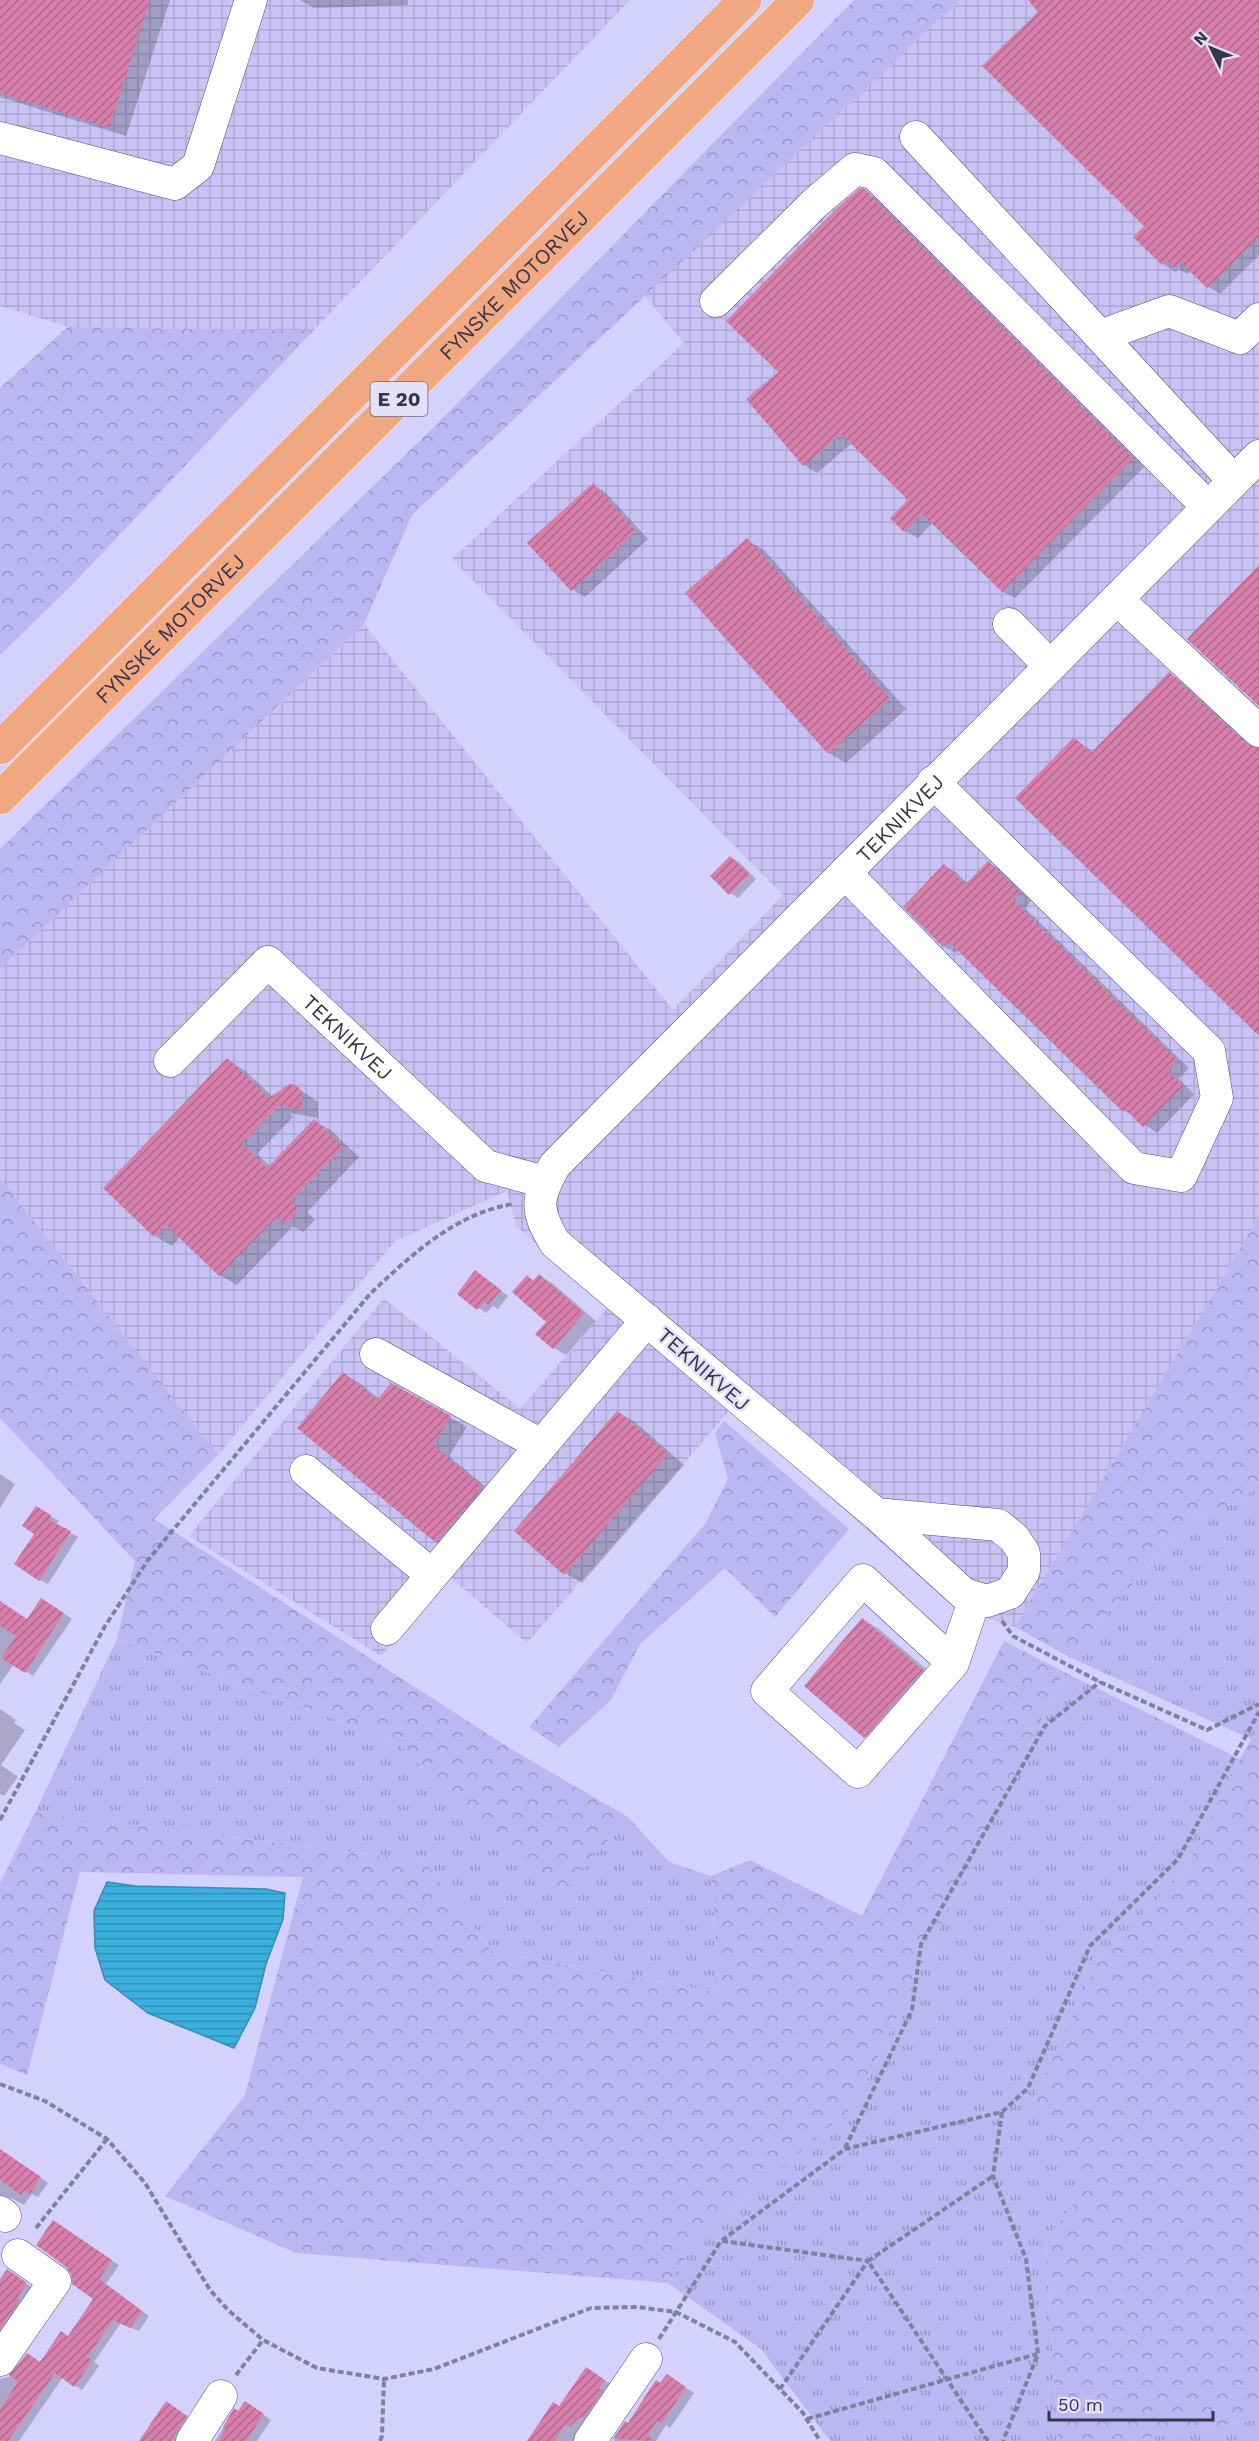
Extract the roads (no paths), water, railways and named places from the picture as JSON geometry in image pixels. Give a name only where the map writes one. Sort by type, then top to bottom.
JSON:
[{"type":"highway","name":"FYNSKE MOTORVEJ","points":[[0,748],[745,0]]},
{"type":"highway","name":"FYNSKE MOTORVEJ","points":[[0,798],[798,0]]},
{"type":"street","points":[[0,138],[175,184],[198,166],[251,0]]},
{"type":"street","points":[[916,137],[1234,481]]},
{"type":"street","points":[[717,301],[815,203],[855,169],[874,173],[1208,507]]},
{"type":"street","points":[[1100,336],[1168,311],[1240,338],[1259,319]]},
{"type":"street","name":"TEKNIKVEJ","points":[[981,1600],[964,1594],[876,1514],[555,1243],[545,1226],[542,1192],[555,1165],[1259,456]]},
{"type":"street","points":[[1117,599],[1259,731]]},
{"type":"street","points":[[1009,624],[1050,666]]},
{"type":"street","points":[[845,873],[1134,1168],[1181,1176],[1217,1098],[1209,1051],[933,782]]},
{"type":"street","name":"TEKNIKVEJ","points":[[170,1061],[268,962],[486,1166],[542,1192]]},
{"type":"street","points":[[387,1629],[647,1320]]},
{"type":"street","points":[[376,1354],[541,1445]]},
{"type":"street","points":[[306,1471],[432,1575]]},
{"type":"street","points":[[876,1514],[998,1525],[1014,1538],[1024,1553],[1024,1571],[1010,1593],[981,1600],[953,1663],[858,1772],[767,1691],[863,1580],[953,1663]]},
{"type":"street","points":[[0,2360],[55,2281],[18,2255]]},
{"type":"street","points":[[590,2441],[646,2359]]},
{"type":"street","points":[[192,2441],[221,2396]]},
{"type":"water","points":[[107,1882],[135,1886],[266,1889],[285,1893],[283,1919],[266,1964],[255,2008],[234,2048],[148,2013],[105,1980],[95,1948],[94,1911]]}]
